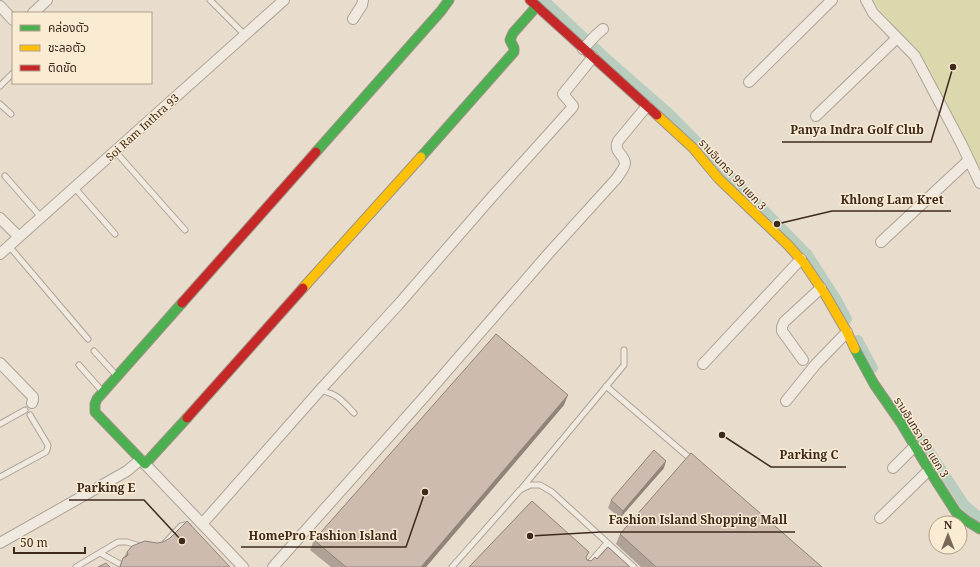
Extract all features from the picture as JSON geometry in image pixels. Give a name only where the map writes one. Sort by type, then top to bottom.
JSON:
[{"type":"street","points":[[34,12],[47,0]]},
{"type":"street","name":"Soi Ram Inthra 93","points":[[0,254],[284,0]]},
{"type":"street","points":[[352,18],[364,0]]},
{"type":"street","points":[[243,567],[95,412],[95,404],[103,391],[420,35],[449,0]]},
{"type":"street","points":[[749,82],[832,0]]},
{"type":"street","points":[[866,0],[873,13],[915,56],[961,143],[980,183]]},
{"type":"street","points":[[0,543],[142,462],[498,71],[514,52],[514,48],[510,40],[532,2]]},
{"type":"street","name":"รามอินทรา 99 แยก 3","points":[[532,2],[585,47],[593,57],[692,148],[719,179],[788,245],[804,263],[821,288],[847,332],[874,384],[901,422],[928,470],[956,512],[980,529]]},
{"type":"street","points":[[0,6],[12,19]]},
{"type":"street","points":[[585,47],[599,32]]},
{"type":"street","points":[[816,116],[897,38]]},
{"type":"street","points":[[202,524],[572,108],[562,94],[593,57]]},
{"type":"street","points":[[273,567],[426,395],[554,247],[617,178],[625,163],[616,144],[647,106]]},
{"type":"street","points":[[881,242],[969,160]]},
{"type":"street","points":[[0,218],[19,237]]},
{"type":"street","points":[[703,364],[800,259]]},
{"type":"street","points":[[802,360],[782,331],[782,327],[784,322],[821,288]]},
{"type":"street","points":[[786,401],[816,364],[847,332]]},
{"type":"street","points":[[0,363],[33,397],[34,400],[29,407]]},
{"type":"street","points":[[892,468],[915,446]]},
{"type":"street","points":[[880,518],[928,470]]},
{"type":"lane","points":[[210,0],[245,35]]},
{"type":"lane","points":[[0,86],[12,74]]},
{"type":"lane","points":[[0,104],[12,114]]},
{"type":"lane","points":[[115,151],[185,230]]},
{"type":"lane","points":[[5,176],[41,217]]},
{"type":"lane","points":[[74,187],[115,234]]},
{"type":"lane","points":[[9,246],[88,339]]},
{"type":"lane","points":[[452,567],[520,490],[624,365],[624,350]]},
{"type":"lane","points":[[94,351],[117,376]]},
{"type":"lane","points":[[79,365],[103,391]]},
{"type":"lane","points":[[606,386],[698,465]]},
{"type":"lane","points":[[322,389],[324,392],[338,397],[354,413]]},
{"type":"lane","points":[[0,424],[29,407]]},
{"type":"lane","points":[[0,477],[48,450],[48,445],[30,415]]},
{"type":"lane","points":[[520,490],[530,486],[540,485],[552,492],[634,567]]},
{"type":"lane","points":[[161,547],[181,526],[189,526],[193,532]]},
{"type":"lane","points":[[76,567],[120,542],[127,542],[146,548]]},
{"type":"lane","points":[[586,567],[607,543]]},
{"type":"lane","points":[[100,553],[120,564]]},
{"type":"shaded area","points":[[873,0],[980,0],[980,171],[940,92],[915,47],[901,34]]},
{"type":"building","points":[[496,334],[568,395],[421,567],[346,567],[314,540]]},
{"type":"building","points":[[654,450],[666,461],[623,511],[611,500]]},
{"type":"building","points":[[691,453],[822,567],[656,567],[620,534]]},
{"type":"building","points":[[532,501],[589,552],[586,557],[587,560],[591,561],[595,557],[597,559],[608,547],[630,567],[469,567]]},
{"type":"building","points":[[187,521],[230,567],[120,567],[123,558],[127,556],[127,552],[132,546],[145,541],[157,543],[163,542],[170,538]]},
{"type":"building","points":[[106,563],[110,567],[98,567]]},
{"type":"waterway","points":[[544,0],[606,58],[670,114],[808,255],[837,300],[847,319]]},
{"type":"waterway","points":[[858,340],[873,368]]},
{"type":"waterway","points":[[899,408],[964,504],[980,518]]},
{"type":"traffic: fast","points":[[316,152],[441,11],[449,0]]},
{"type":"traffic: fast","points":[[421,157],[514,52],[514,48],[510,40],[513,33],[537,6]]},
{"type":"traffic: fast","points":[[182,303],[97,399],[95,404],[95,412],[145,464],[187,418]]},
{"type":"traffic: fast","points":[[855,349],[874,384],[901,423],[956,512],[980,529]]},
{"type":"traffic: slow","points":[[657,115],[693,148],[719,179],[788,245],[804,263],[825,294],[855,349]]},
{"type":"traffic: slow","points":[[303,288],[421,157]]},
{"type":"traffic: jam","points":[[530,0],[657,115]]},
{"type":"traffic: jam","points":[[182,303],[316,152]]},
{"type":"traffic: jam","points":[[187,418],[303,288]]},
{"type":"place","name":"Panya Indra Golf Club","points":[[953,67]]},
{"type":"place","name":"Khlong Lam Kret","points":[[777,224]]},
{"type":"place","name":"Parking C","points":[[722,435]]},
{"type":"place","name":"HomePro Fashion Island","points":[[425,492]]},
{"type":"place","name":"Fashion Island Shopping Mall","points":[[530,536]]},
{"type":"place","name":"Parking E","points":[[182,541]]}]
